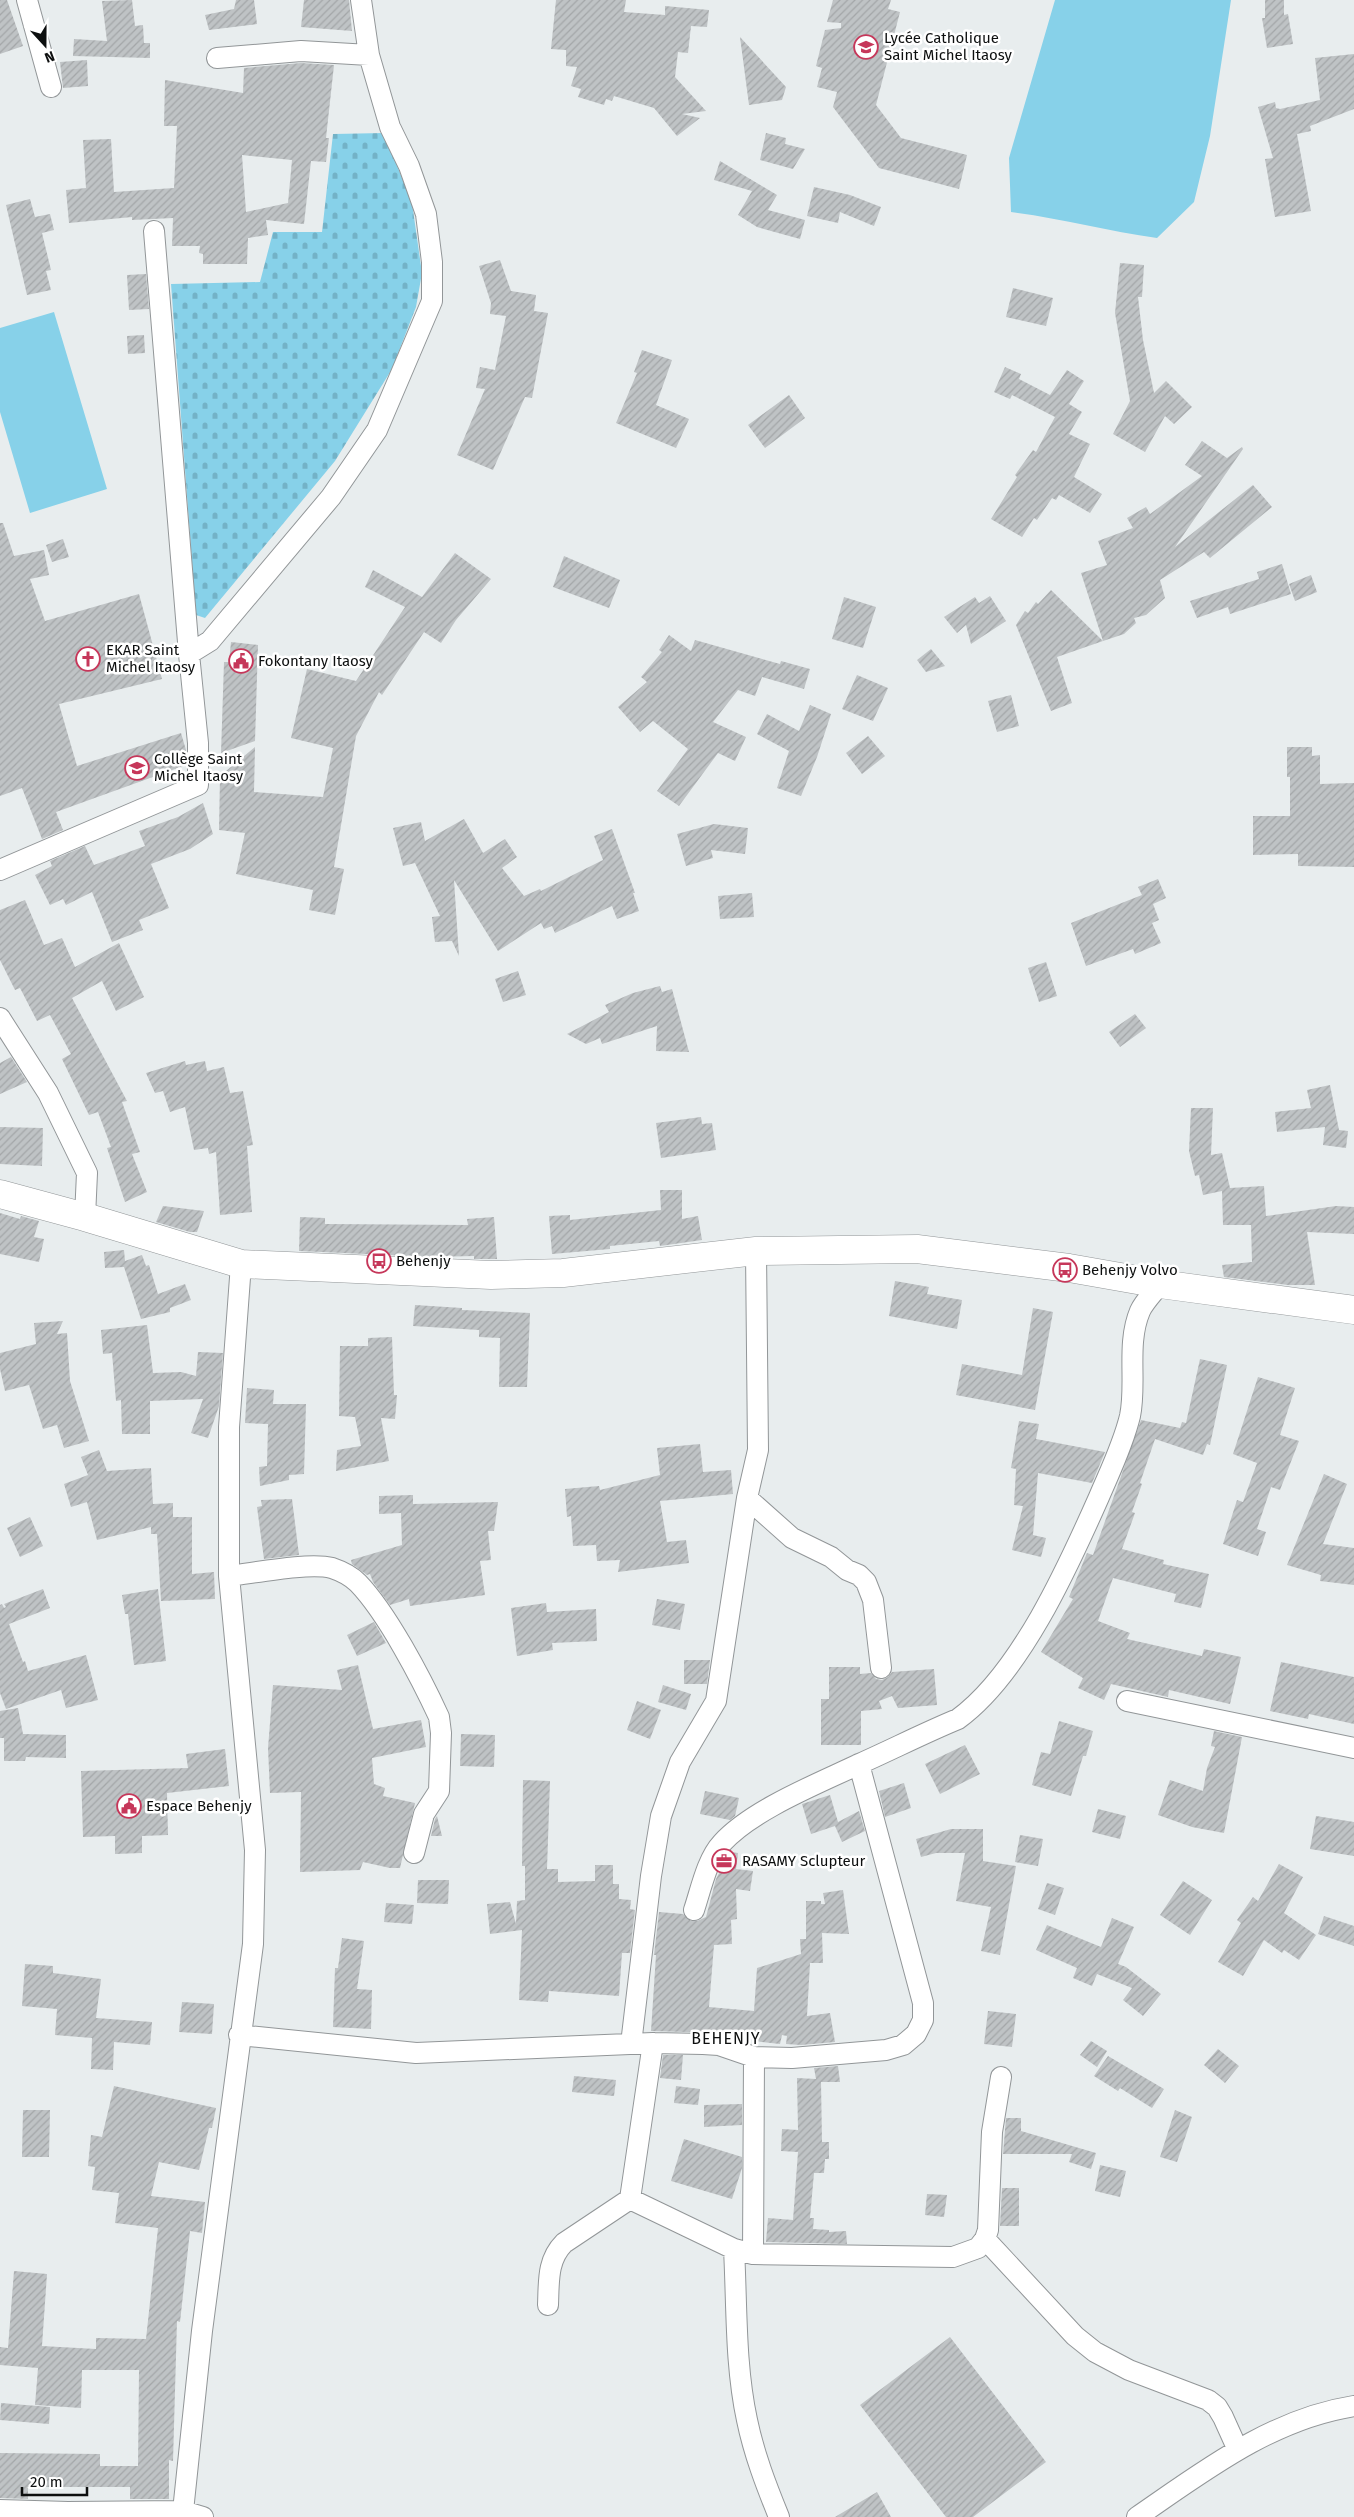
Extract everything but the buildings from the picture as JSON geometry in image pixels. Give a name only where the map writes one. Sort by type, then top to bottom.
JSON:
[{"type":"street","points":[[27,0],[52,87]]},
{"type":"street","points":[[190,654],[210,641],[331,497],[377,430],[432,301],[432,262],[426,214],[409,166],[390,127],[369,55],[362,0]]},
{"type":"street","points":[[217,58],[302,51],[369,55]]},
{"type":"street","points":[[0,870],[198,785],[198,743],[154,231]]},
{"type":"street","points":[[0,1018],[48,1093],[87,1173],[85,1217]]},
{"type":"street","points":[[0,1194],[85,1217],[241,1264],[491,1275],[563,1273],[756,1251],[917,1249],[1068,1268],[1160,1284],[1354,1310]]},
{"type":"street","points":[[631,2044],[651,1876],[661,1816],[680,1762],[716,1701],[747,1498],[758,1450],[756,1251]]},
{"type":"street","points":[[185,2514],[202,2331],[253,1944],[255,1850],[229,1576],[229,1427],[241,1264]]},
{"type":"street","points":[[694,1910],[713,1858],[720,1844],[731,1834],[774,1805],[958,1719],[977,1706],[1016,1656],[1037,1621],[1084,1532],[1122,1443],[1130,1414],[1135,1328],[1140,1310],[1160,1284]]},
{"type":"street","points":[[747,1498],[792,1538],[831,1557],[847,1570],[859,1575],[866,1582],[874,1600],[881,1668]]},
{"type":"street","points":[[229,1576],[314,1566],[330,1568],[357,1582],[369,1597],[390,1629],[439,1717],[442,1733],[439,1791],[424,1814],[414,1853]]},
{"type":"street","points":[[1127,1701],[1354,1748]]},
{"type":"street","points":[[240,2034],[416,2053],[653,2043],[720,2045],[754,2058],[792,2058],[886,2050],[903,2045],[916,2034],[923,2020],[924,2003],[859,1764]]},
{"type":"street","points":[[548,2305],[551,2263],[556,2252],[564,2243],[630,2199],[653,2043]]},
{"type":"street","points":[[754,2058],[739,2353],[746,2419],[761,2474],[779,2517]]},
{"type":"street","points":[[630,2199],[744,2252],[953,2256],[978,2248],[985,2239],[988,2230],[992,2132],[1001,2077]]},
{"type":"street","points":[[985,2239],[1075,2336],[1095,2352],[1129,2370],[1208,2400],[1217,2407],[1237,2448]]},
{"type":"street","points":[[1137,2517],[1237,2448],[1294,2422],[1354,2406]]},
{"type":"street","points":[[0,2510],[185,2514],[203,2517]]},
{"type":"green space","points":[[1055,0],[1231,0],[1210,136],[1194,202],[1157,238],[1011,212],[1009,158]]},
{"type":"green space","points":[[384,133],[412,203],[422,273],[416,307],[392,369],[335,461],[205,618],[196,615],[171,284],[260,282],[273,232],[322,232],[333,134]]},
{"type":"green space","points":[[54,312],[107,489],[30,513],[0,412],[0,328]]},
{"type":"place","name":"Lycée Catholique Saint Michel Itaosy","points":[[866,47]]},
{"type":"place","name":"EKAR Saint Michel Itaosy","points":[[88,659]]},
{"type":"place","name":"Fokontany Itaosy","points":[[241,661]]},
{"type":"place","name":"Collège Saint Michel Itaosy","points":[[137,768]]},
{"type":"place","name":"Behenjy","points":[[379,1261]]},
{"type":"place","name":"Behenjy Volvo","points":[[1065,1270]]},
{"type":"place","name":"Espace Behenjy","points":[[129,1806]]},
{"type":"place","name":"RASAMY Sclupteur","points":[[724,1861]]},
{"type":"district","name":"BEHENJY","points":[[726,2038]]}]
